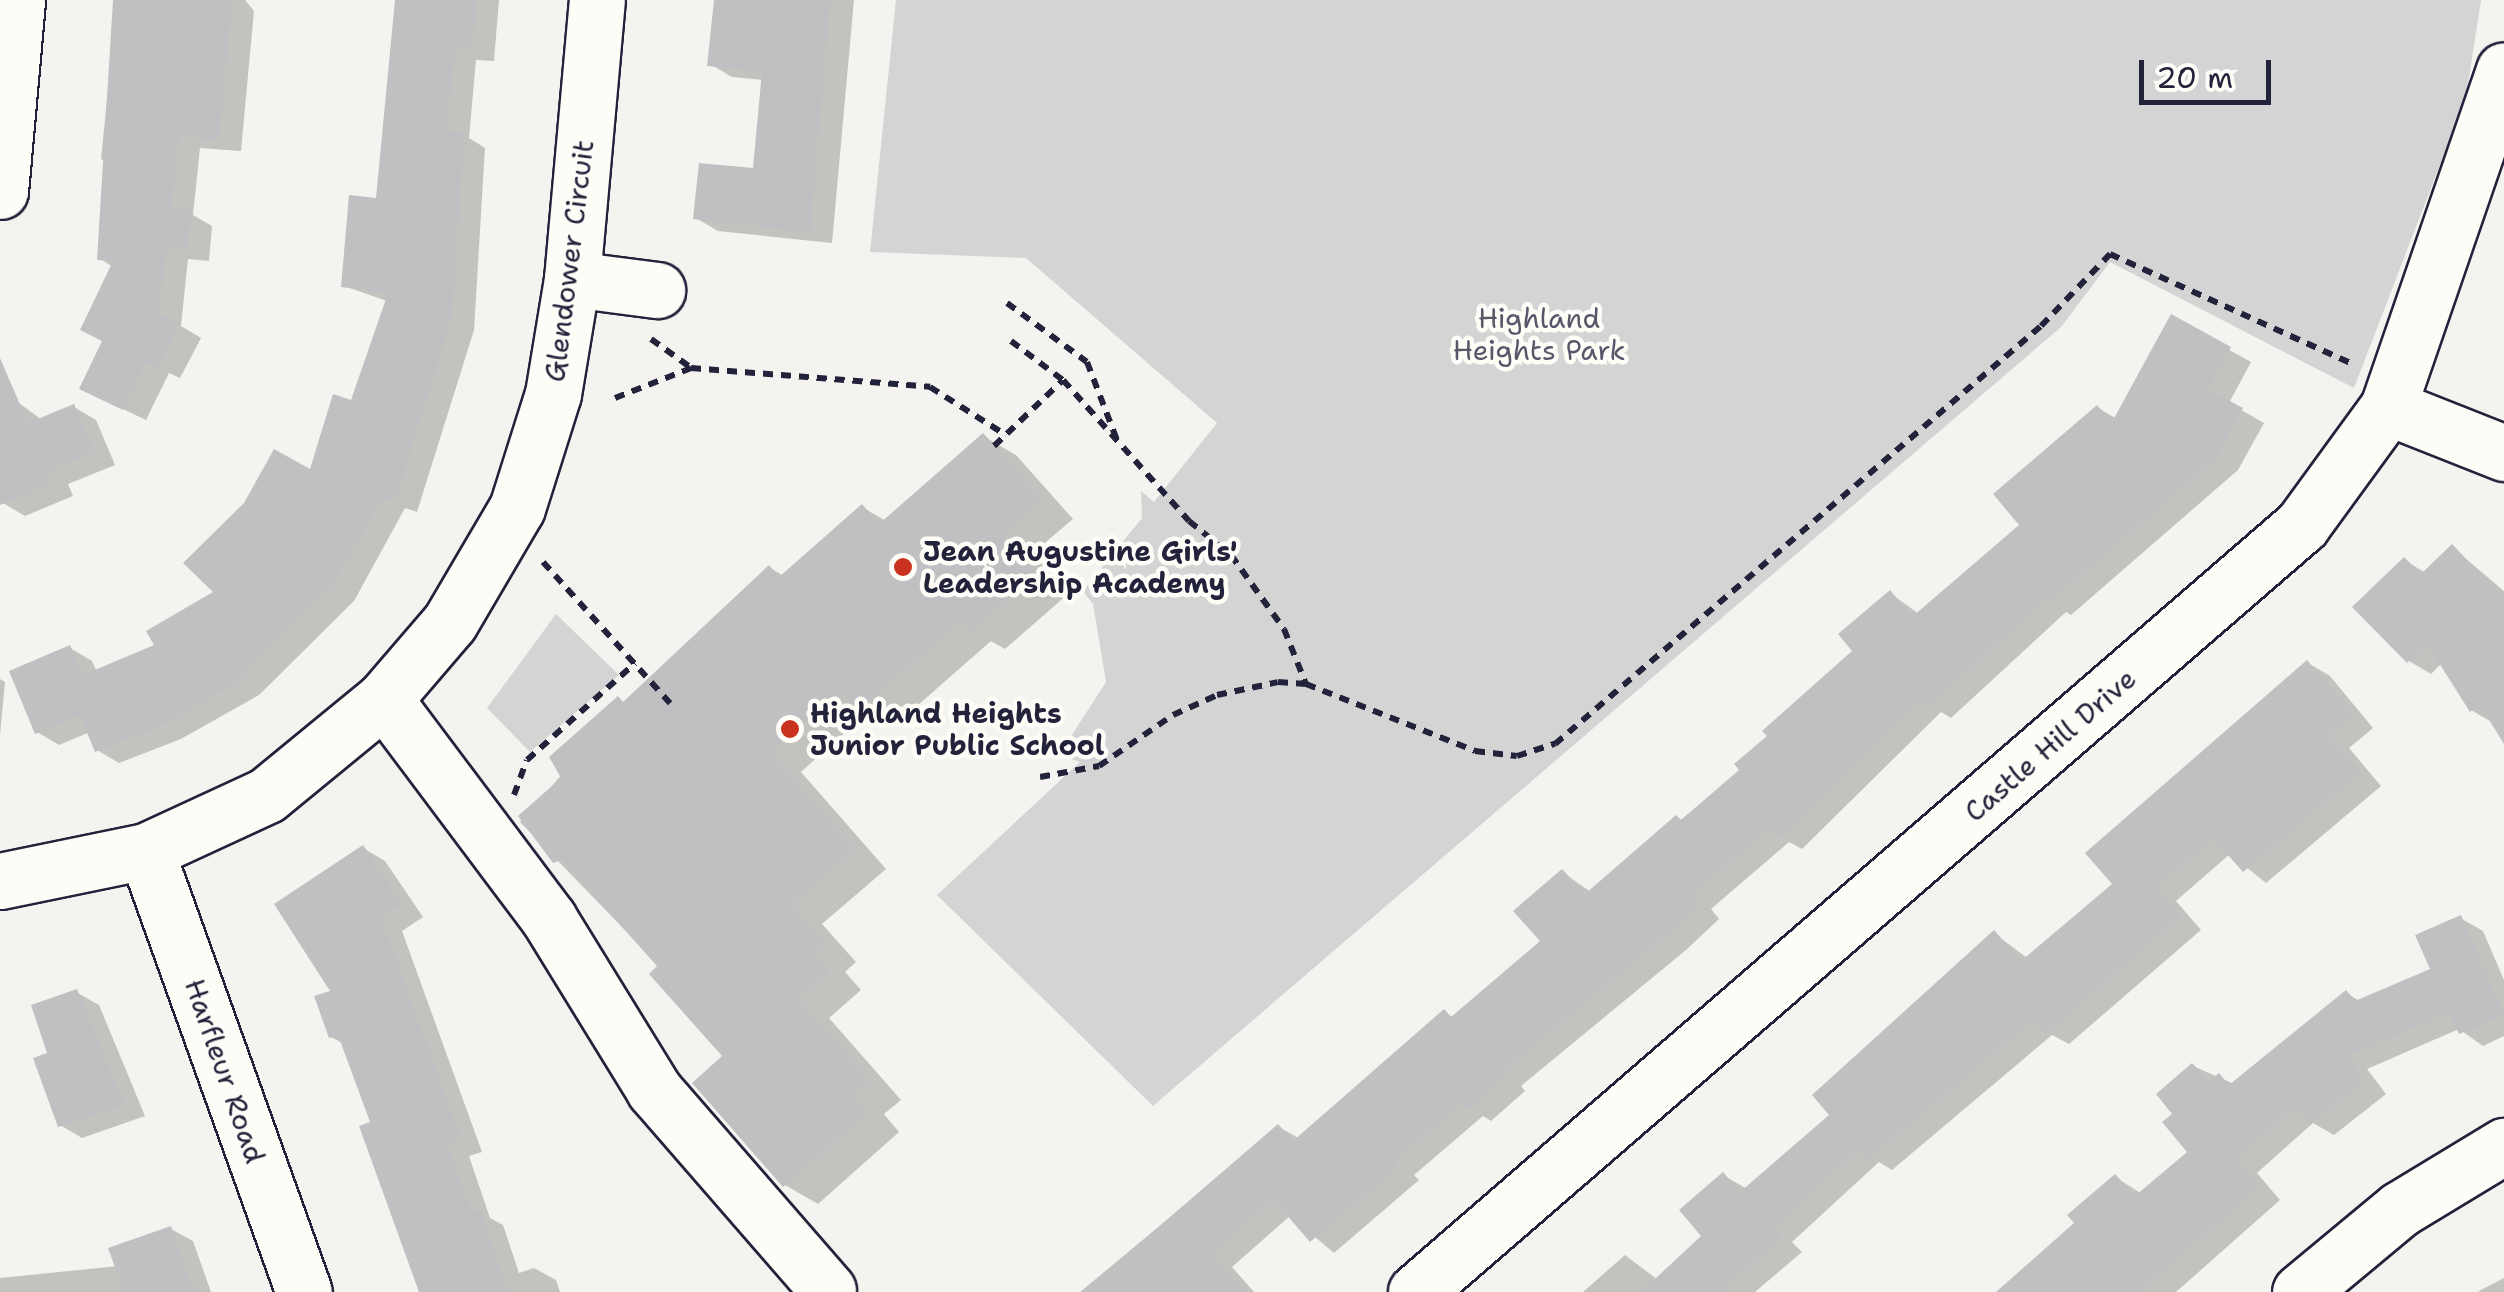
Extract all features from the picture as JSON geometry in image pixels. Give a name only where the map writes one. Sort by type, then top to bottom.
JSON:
[{"type":"street","points":[[0,191],[17,0]]},
{"type":"street","name":"Glendower Circuit","points":[[0,881],[146,851],[267,795],[384,699],[450,622],[502,539],[553,394],[572,280],[597,0]]},
{"type":"street","name":"Castle Hill Drive","points":[[1416,1292],[2288,538],[2392,396],[2504,70]]},
{"type":"street","points":[[572,280],[657,290]]},
{"type":"street","points":[[2392,396],[2504,452]]},
{"type":"street","points":[[384,699],[548,919],[654,1090],[828,1290]]},
{"type":"street","name":"Harfleur Road","points":[[146,851],[304,1292]]},
{"type":"street","points":[[2300,1292],[2400,1208],[2504,1146]]},
{"type":"path","points":[[1040,776],[1099,766],[1173,715],[1217,695],[1278,682],[1306,684],[1475,751],[1517,756],[1555,744],[2041,326],[2110,254],[2392,396]]},
{"type":"path","points":[[1006,303],[1088,362],[1118,441]]},
{"type":"path","points":[[1011,342],[1063,380],[1257,586],[1284,628],[1306,684]]},
{"type":"path","points":[[615,398],[690,368],[930,387],[1006,435]]},
{"type":"path","points":[[994,446],[1063,380]]},
{"type":"path","points":[[502,539],[550,566],[670,703]]},
{"type":"path","points":[[484,830],[518,790],[527,760],[635,663]]},
{"type":"green space","name":"Highland Heights Park","points":[[896,0],[2481,0],[2466,97],[2354,388],[2110,262],[2061,327],[1153,1106],[937,895],[1080,762],[1066,757],[1068,741],[1106,682],[1093,604],[1083,591],[1142,518],[1141,491],[1154,502],[1217,423],[1026,258],[870,252]]},
{"type":"green space","points":[[556,614],[619,675],[530,752],[487,708]]},
{"type":"building","points":[[113,0],[232,0],[219,140],[179,136],[171,208],[191,210],[187,250],[166,248],[159,313],[180,323],[157,368],[146,362],[123,410],[79,389],[102,341],[80,330],[113,261],[97,260]]},
{"type":"building","points":[[395,0],[477,0],[472,50],[455,48],[446,131],[464,132],[452,316],[395,501],[382,498],[330,590],[326,587],[236,683],[158,727],[95,752],[80,715],[35,734],[9,671],[70,645],[83,675],[154,645],[146,631],[213,592],[183,563],[244,503],[274,449],[310,469],[333,394],[351,400],[388,293],[341,287],[349,195],[376,198]]},
{"type":"building","points":[[714,0],[830,0],[810,232],[693,219],[699,163],[753,168],[762,71],[707,66]]},
{"type":"building","points":[[2171,314],[2231,347],[2208,389],[2243,408],[2216,458],[2047,604],[2044,600],[1928,707],[1920,699],[1779,838],[1769,828],[1690,896],[1699,905],[1663,938],[1500,1073],[1504,1077],[1467,1110],[1461,1103],[1394,1161],[1399,1167],[1310,1242],[1273,1199],[1212,1253],[1246,1292],[1083,1292],[1278,1124],[1293,1141],[1444,1009],[1451,1017],[1540,941],[1513,911],[1562,869],[1585,894],[1676,815],[1681,820],[1739,770],[1734,764],[1767,736],[1762,731],[1852,651],[1838,634],[1890,590],[1912,617],[2019,525],[1993,494],[2097,405],[2112,422]]},
{"type":"building","points":[[0,358],[28,423],[74,404],[94,452],[48,471],[52,483],[0,505]]},
{"type":"building","points":[[983,433],[1042,499],[1002,534],[1037,574],[971,632],[961,620],[859,710],[841,690],[770,752],[855,849],[791,904],[825,943],[814,952],[830,971],[798,999],[870,1081],[853,1095],[868,1112],[783,1187],[692,1083],[722,1056],[649,974],[657,966],[562,860],[553,863],[518,816],[561,778],[549,757],[618,696],[623,702],[769,565],[779,577],[862,504],[879,524]]},
{"type":"building","points":[[2452,544],[2504,599],[2504,744],[2480,705],[2470,712],[2427,644],[2407,663],[2352,607],[2404,557],[2421,574]]},
{"type":"building","points":[[2307,660],[2353,714],[2328,735],[2360,772],[2243,872],[2213,838],[2156,888],[2181,916],[2045,1034],[2033,1020],[1868,1159],[1859,1149],[1772,1228],[1781,1238],[1719,1292],[1641,1292],[1701,1236],[1679,1210],[1723,1172],[1740,1192],[1829,1115],[1812,1095],[1994,930],[2021,961],[2112,884],[2085,853]]},
{"type":"building","points":[[363,845],[402,904],[381,918],[461,1139],[448,1144],[472,1213],[481,1209],[508,1292],[419,1292],[359,1126],[370,1122],[338,1035],[329,1038],[314,996],[330,991],[274,904]]},
{"type":"building","points":[[2461,915],[2504,1015],[2459,1034],[2449,1012],[2347,1056],[2365,1080],[2310,1124],[2296,1106],[2236,1159],[2260,1186],[2138,1292],[1996,1292],[2074,1223],[2067,1215],[2115,1174],[2135,1196],[2187,1152],[2162,1122],[2172,1114],[2156,1094],[2192,1063],[2209,1082],[2219,1073],[2229,1085],[2346,990],[2355,1001],[2430,969],[2415,935]]},
{"type":"building","points":[[77,989],[124,1104],[58,1127],[33,1058],[47,1053],[31,1005]]},
{"type":"building","points":[[171,1226],[194,1292],[124,1292],[108,1248]]},
{"type":"place","name":"Jean Augustine Girls' Leadership Academy","points":[[903,567]]},
{"type":"place","name":"Highland Heights Junior Public School","points":[[790,729]]}]
